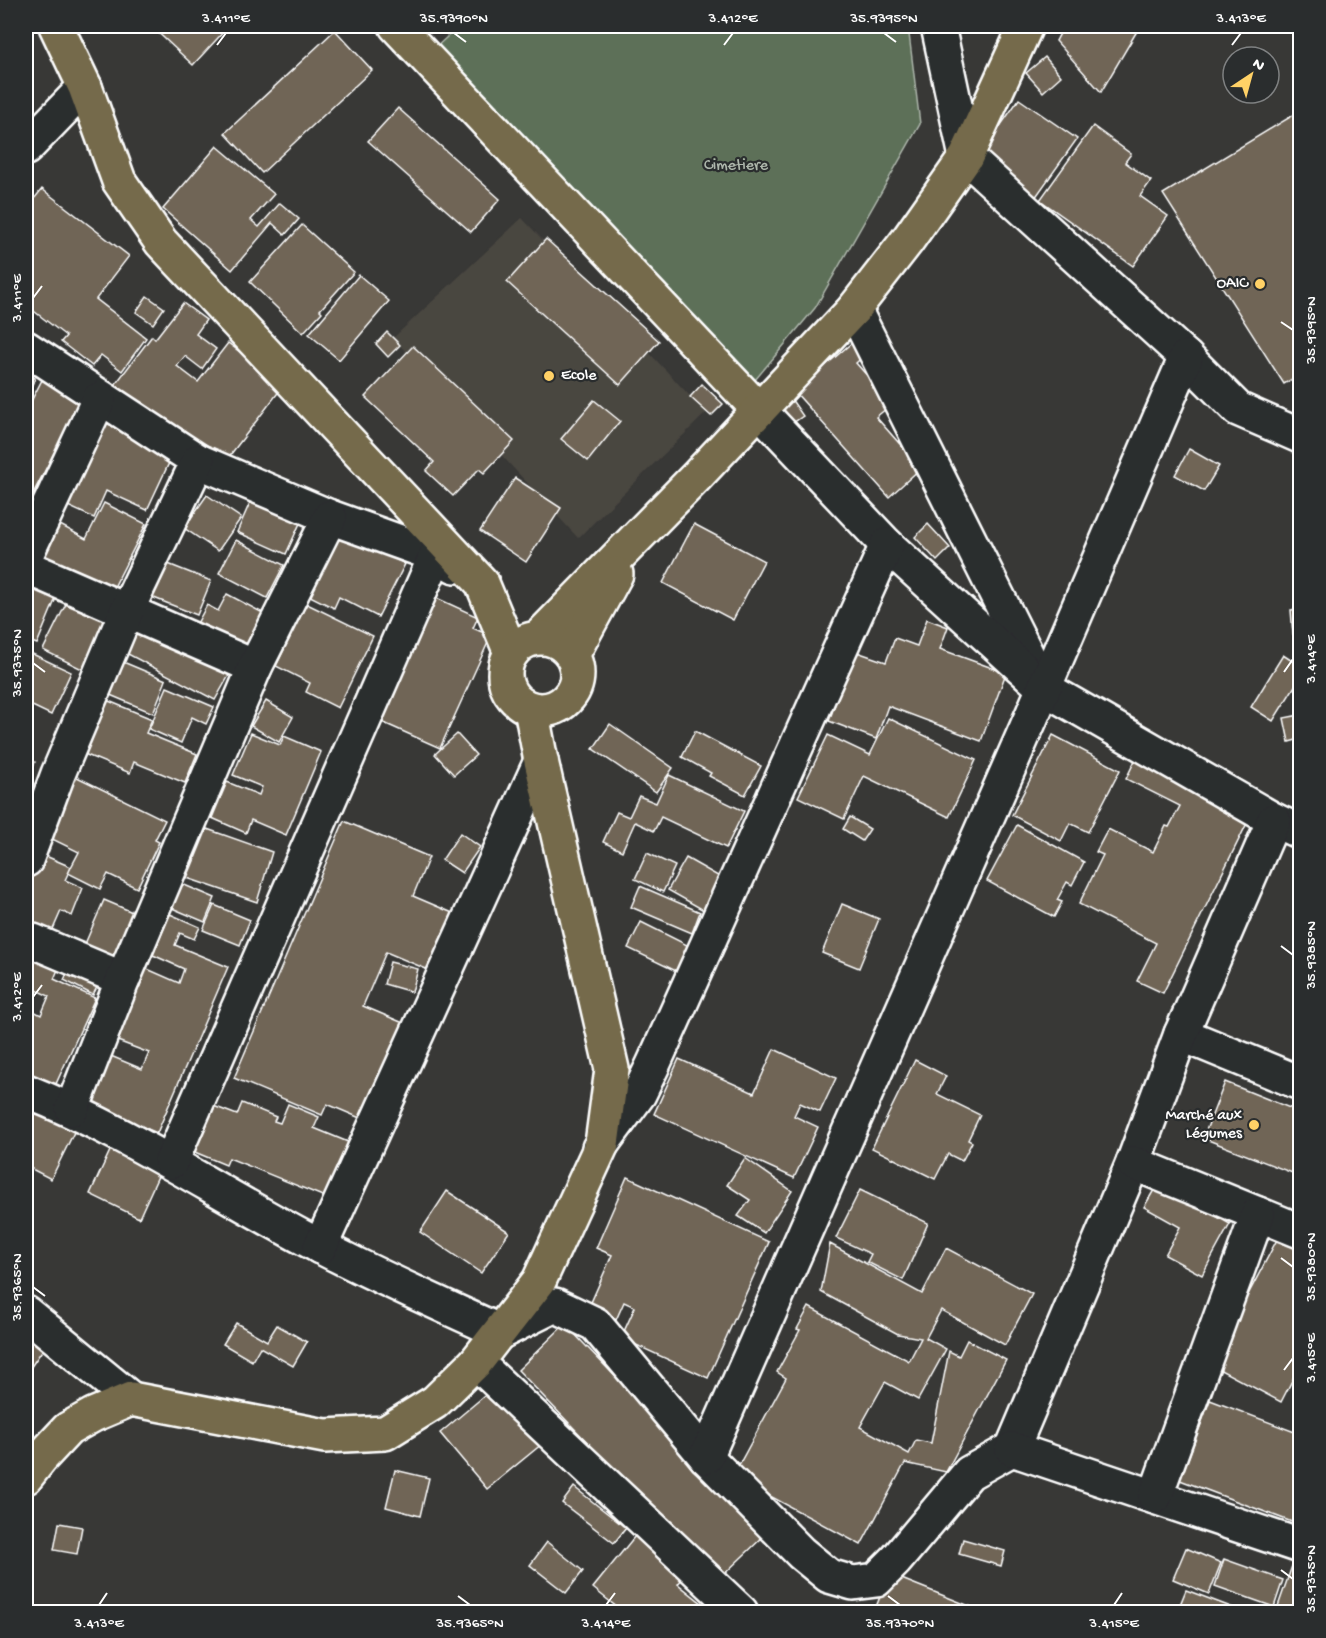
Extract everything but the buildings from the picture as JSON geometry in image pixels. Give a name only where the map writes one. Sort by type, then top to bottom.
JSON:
[{"type":"main road","points":[[56,26],[85,87],[118,181],[161,242],[482,583],[510,653]]},
{"type":"main road","points":[[396,26],[759,410]]},
{"type":"main road","points":[[539,637],[854,309],[907,241],[966,157],[1026,26]]},
{"type":"main road","points":[[572,655],[637,535]]},
{"type":"main road","points":[[539,637],[552,639],[563,645],[572,655],[577,666],[577,679],[573,691],[556,707],[544,710],[531,709],[520,703],[508,689],[504,677],[505,664],[510,653],[527,640],[539,637]]},
{"type":"main road","points":[[26,1477],[68,1430],[93,1415],[131,1399],[325,1436],[385,1433],[435,1402],[476,1362],[539,1281],[602,1144],[612,1069],[531,709]]},
{"type":"street","points":[[938,26],[966,157],[1186,357],[1238,409],[1292,424]]},
{"type":"street","points":[[26,148],[85,87]]},
{"type":"street","points":[[854,309],[1044,688]]},
{"type":"street","points":[[26,348],[99,399],[198,461],[330,517],[436,555],[482,583]]},
{"type":"street","points":[[706,1457],[1044,688],[1186,357]]},
{"type":"street","points":[[26,555],[99,399]]},
{"type":"street","points":[[26,1091],[72,1109],[171,1162],[320,1247],[501,1332],[555,1305],[595,1324],[706,1457],[801,1553],[829,1576],[853,1583],[876,1580],[896,1560],[969,1473],[1012,1449],[1133,1163],[1181,1034],[1287,826],[1044,688],[887,545],[759,410]]},
{"type":"street","points":[[26,860],[58,774],[127,610],[198,461]]},
{"type":"street","points":[[72,1109],[123,979],[255,667],[330,517]]},
{"type":"street","points":[[599,1148],[639,1094],[653,1065],[887,545]]},
{"type":"street","points":[[171,1162],[436,555]]},
{"type":"street","points":[[26,567],[255,667]]},
{"type":"street","points":[[320,1247],[541,761]]},
{"type":"street","points":[[26,941],[33,941],[123,979]]},
{"type":"street","points":[[1181,1034],[1300,1083]]},
{"type":"street","points":[[1133,1163],[1300,1231]]},
{"type":"street","points":[[1155,1497],[1258,1214]]},
{"type":"street","points":[[26,1313],[131,1399]]},
{"type":"street","points":[[476,1362],[741,1612]]},
{"type":"street","points":[[1012,1449],[1300,1546]]},
{"type":"shaded area","name":"Ecole","points":[[522,218],[706,413],[578,538],[393,338]]},
{"type":"green space","name":"Cimetiere","points":[[459,26],[908,26],[920,124],[815,308],[750,386],[435,48]]},
{"type":"place","name":"OAIC","points":[[1260,284]]},
{"type":"place","name":"Ecole","points":[[549,376]]},
{"type":"place","name":"Marché aux Légumes","points":[[1254,1125]]}]
